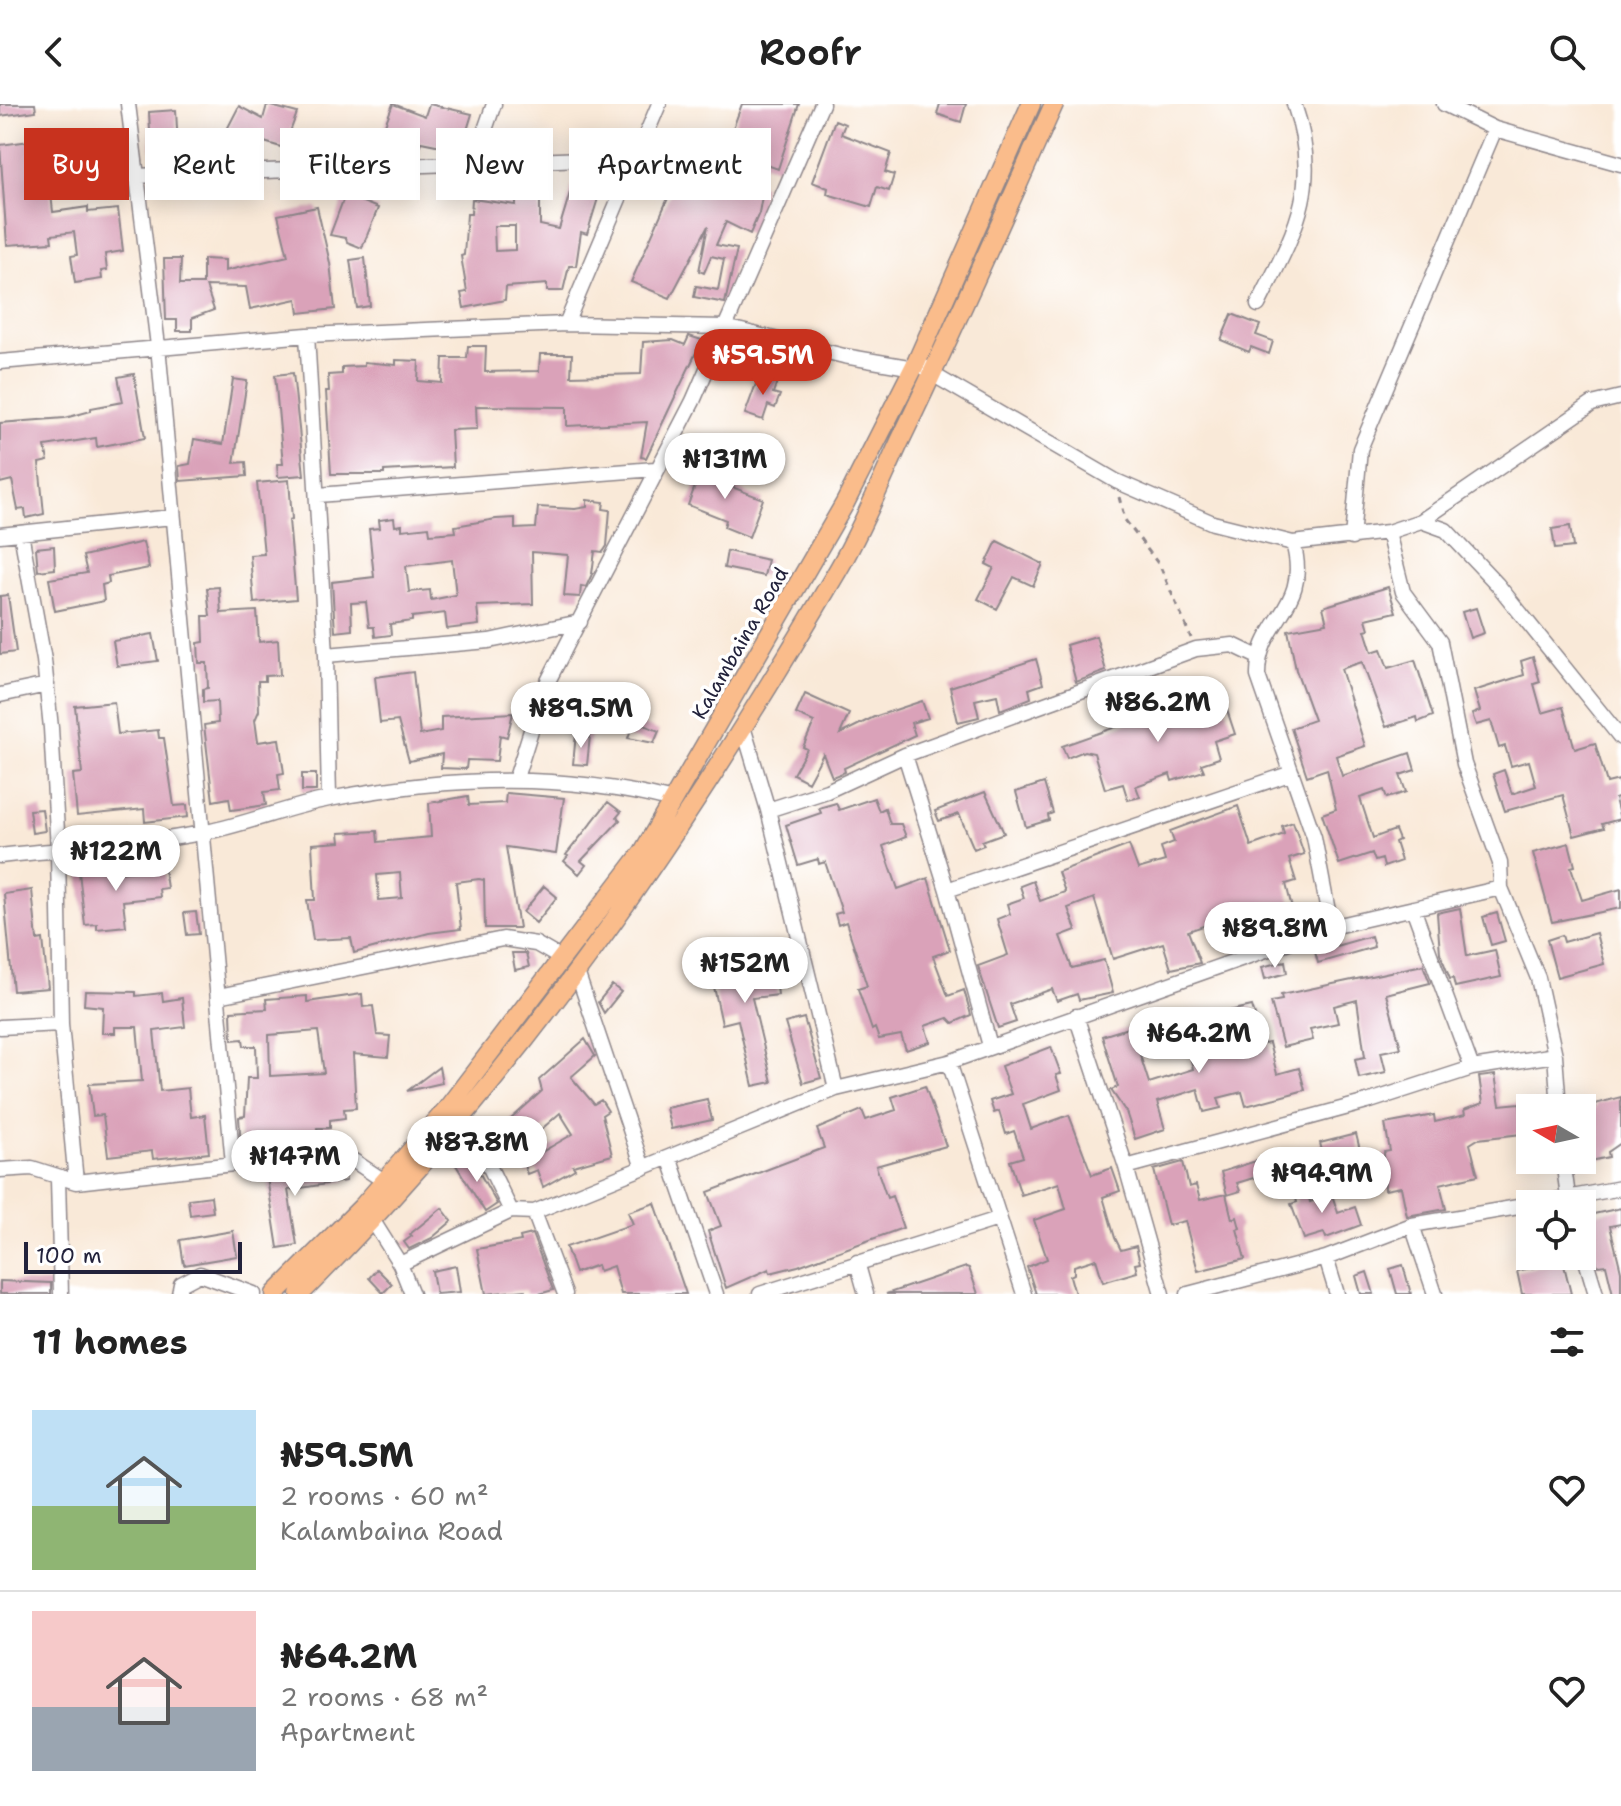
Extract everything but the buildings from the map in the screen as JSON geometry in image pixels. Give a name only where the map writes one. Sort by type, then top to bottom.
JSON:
[{"type":"main road","name":"Kalambaina Road","points":[[275,1294],[384,1181],[446,1110],[643,852],[845,503],[915,365],[1031,104]]},
{"type":"main road","points":[[300,1294],[373,1221],[461,1121],[578,975],[658,863],[744,730],[839,569],[932,374],[1054,104]]},
{"type":"street","points":[[128,104],[134,176],[158,346],[172,517],[205,832],[233,1164]]},
{"type":"street","points":[[486,128],[494,104]]},
{"type":"street","points":[[649,128],[659,104]]},
{"type":"street","points":[[516,778],[544,689],[655,469],[693,401],[822,104]]},
{"type":"street","points":[[1258,305],[1300,220],[1305,162],[1303,130],[1294,104]]},
{"type":"street","points":[[1444,104],[1495,129],[1621,164]]},
{"type":"street","points":[[1352,538],[1360,449],[1495,129]]},
{"type":"street","points":[[134,176],[436,165]]},
{"type":"street","points":[[566,324],[618,200]]},
{"type":"street","points":[[0,362],[307,335],[566,324],[725,327],[844,356],[915,365],[1116,481],[1213,523],[1293,543],[1388,532],[1421,521],[1592,404],[1621,397]]},
{"type":"street","points":[[307,335],[326,655],[329,799]]},
{"type":"street","points":[[318,495],[655,469]]},
{"type":"street","points":[[0,535],[172,517]]},
{"type":"street","points":[[1421,521],[1446,530],[1497,584],[1621,738]]},
{"type":"street","points":[[1388,532],[1403,592],[1440,642],[1464,764],[1500,863],[1501,888],[1538,978],[1555,1055],[1558,1094]]},
{"type":"street","points":[[21,533],[47,685],[58,849],[61,1024],[76,1182]]},
{"type":"street","points":[[1293,543],[1299,576],[1295,593],[1268,634],[1258,657],[1258,676],[1314,837],[1331,927]]},
{"type":"street","points":[[326,655],[489,641],[580,622]]},
{"type":"street","points":[[768,810],[827,791],[905,755],[1196,649],[1233,645],[1258,657]]},
{"type":"street","points":[[0,695],[47,685]]},
{"type":"street","points":[[744,730],[768,810],[836,1089]]},
{"type":"street","points":[[905,755],[947,890],[990,1046]]},
{"type":"street","points":[[947,890],[1292,773]]},
{"type":"street","points":[[0,856],[205,832],[329,799],[516,778],[626,789],[673,801]]},
{"type":"street","points":[[400,1264],[511,1211],[534,1212],[836,1089],[949,1062],[1331,927],[1501,888]]},
{"type":"street","points":[[1413,908],[1472,1068]]},
{"type":"street","points":[[218,996],[503,939],[536,944],[562,959]]},
{"type":"street","points":[[578,975],[643,1168]]},
{"type":"street","points":[[1076,1016],[1126,1167],[1162,1294]]},
{"type":"street","points":[[0,1027],[61,1024]]},
{"type":"street","points":[[1126,1167],[1367,1102],[1472,1068],[1555,1055]]},
{"type":"street","points":[[949,1062],[1024,1294]]},
{"type":"street","points":[[461,1121],[477,1141],[511,1211]]},
{"type":"street","points":[[0,1170],[32,1168],[58,1179],[76,1182],[339,1155],[384,1181]]},
{"type":"street","points":[[669,1157],[716,1294]]},
{"type":"street","points":[[58,1179],[61,1294]]},
{"type":"street","points":[[1596,1194],[1621,1188]]},
{"type":"street","points":[[1188,1294],[1326,1258],[1412,1225],[1516,1207]]},
{"type":"street","points":[[534,1212],[565,1294]]},
{"type":"street","points":[[760,1294],[998,1219]]},
{"type":"street","points":[[373,1221],[400,1264],[406,1290]]},
{"type":"street","points":[[1412,1225],[1435,1294]]},
{"type":"street","points":[[1326,1258],[1337,1294]]},
{"type":"street","points":[[857,1262],[866,1294]]},
{"type":"street","points":[[1589,1270],[1596,1294]]},
{"type":"street","points":[[179,1294],[181,1284],[200,1274],[254,1294]]},
{"type":"path","points":[[1116,481],[1125,520],[1160,566],[1196,649]]}]
